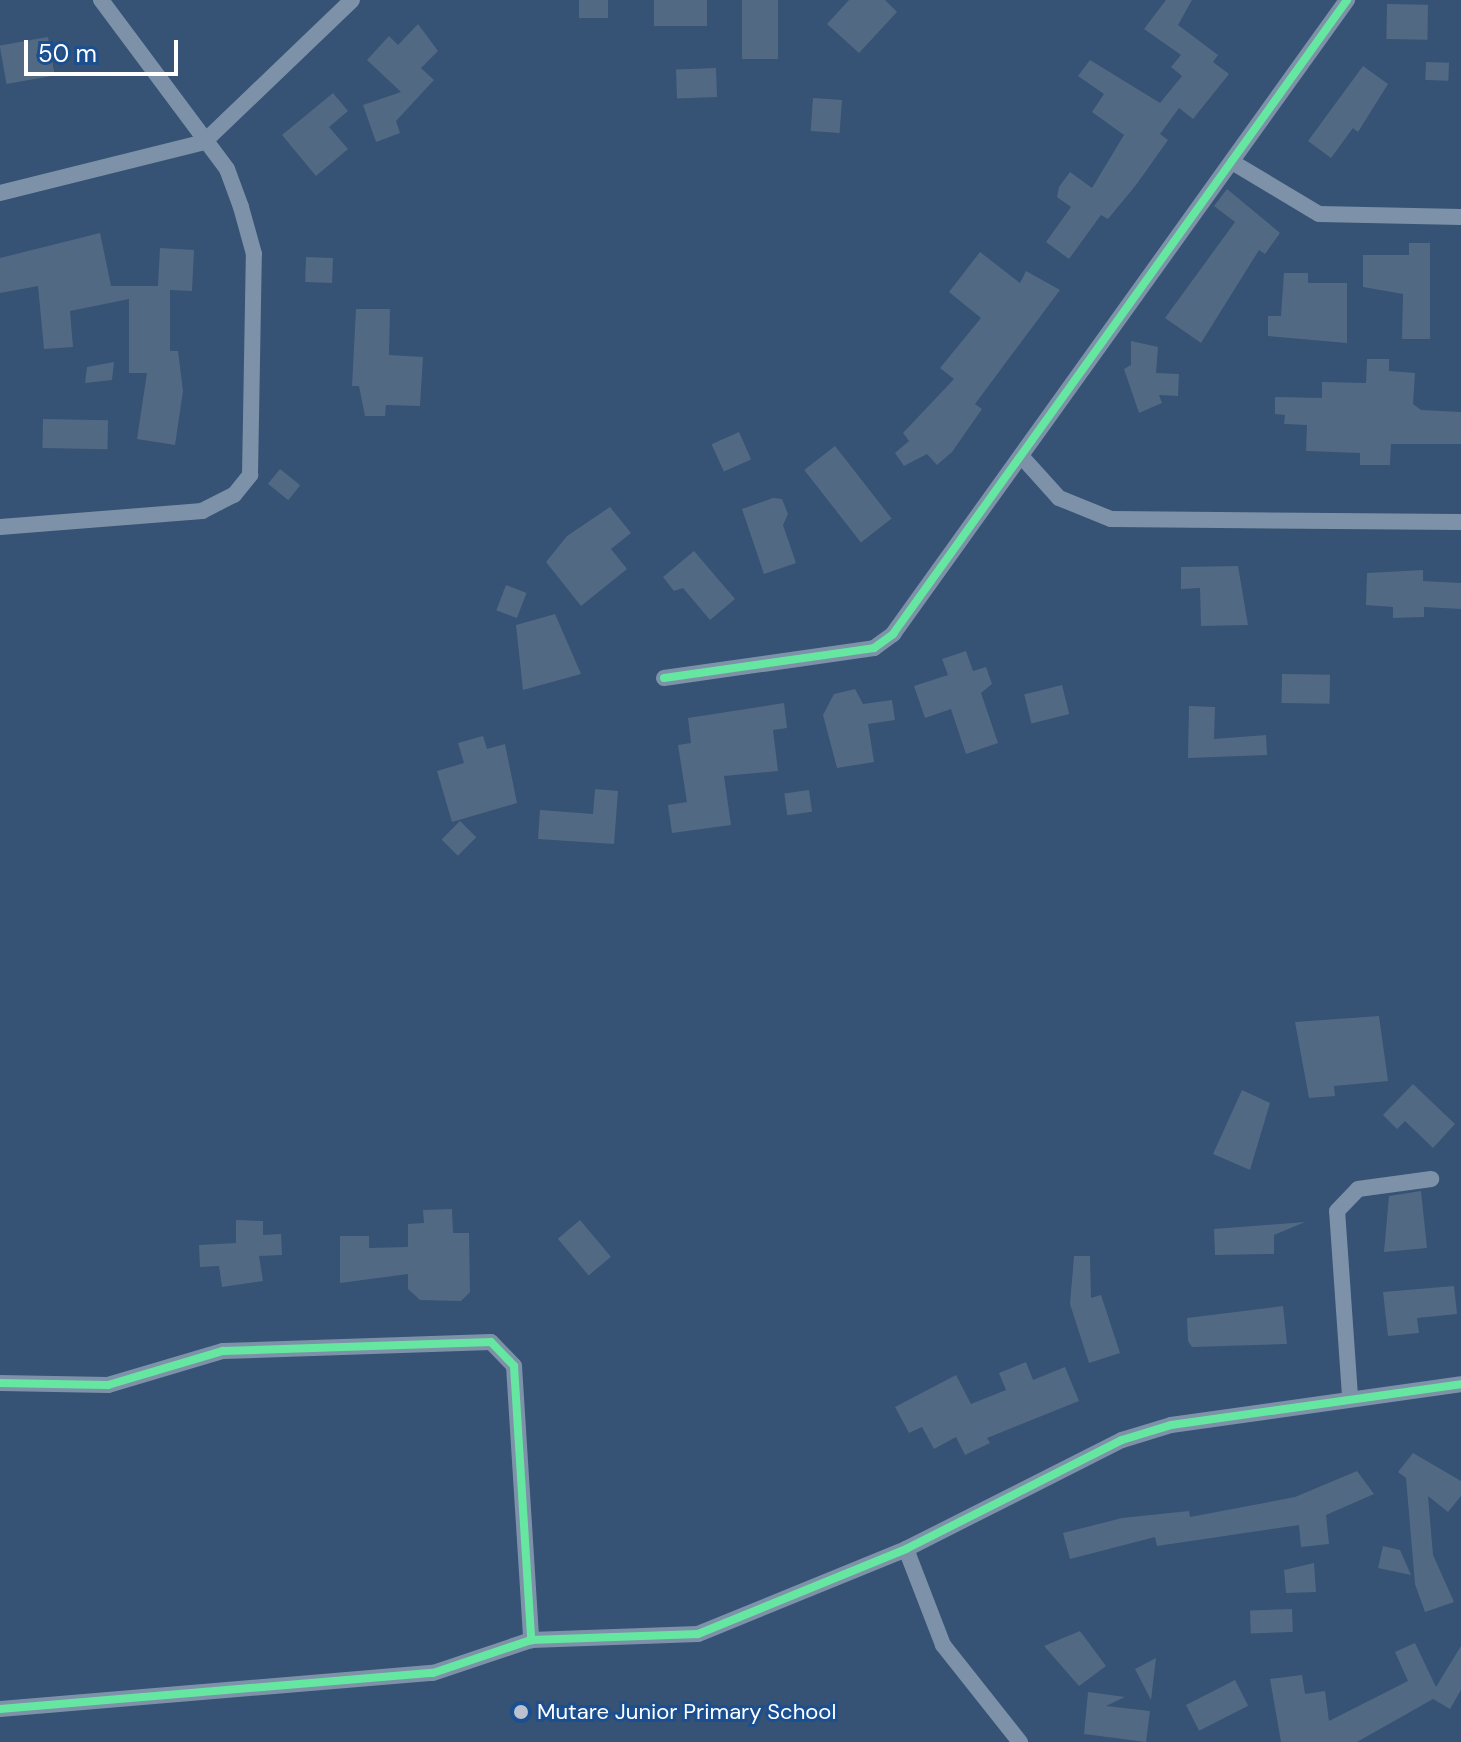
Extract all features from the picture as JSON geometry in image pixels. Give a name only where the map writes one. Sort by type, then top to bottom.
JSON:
[{"type":"street","points":[[0,527],[202,511],[234,495],[250,475],[254,254],[227,169],[101,0]]},
{"type":"street","points":[[0,193],[204,142],[352,0]]},
{"type":"street","points":[[664,678],[874,648],[893,634],[1347,0]]},
{"type":"street","points":[[1232,162],[1319,214],[1461,217]]},
{"type":"street","points":[[1022,457],[1059,498],[1111,519],[1461,522]]},
{"type":"street","points":[[1350,1396],[1337,1211],[1358,1189],[1431,1179]]},
{"type":"street","points":[[0,1383],[108,1385],[223,1351],[491,1342],[514,1366],[531,1640]]},
{"type":"street","points":[[0,1709],[433,1673],[531,1640],[698,1634],[906,1549],[1122,1440],[1350,1396],[1461,1384]]},
{"type":"street","points":[[906,1549],[943,1645],[1020,1742]]},
{"type":"building","points":[[579,0],[608,0],[608,18],[579,18]]},
{"type":"building","points":[[654,0],[707,0],[707,26],[654,26]]},
{"type":"building","points":[[742,0],[778,0],[778,59],[742,59]]},
{"type":"building","points":[[849,0],[885,0],[897,12],[859,53],[827,24]]},
{"type":"building","points":[[1166,0],[1192,0],[1178,25],[1218,55],[1213,62],[1229,74],[1193,119],[1179,108],[1160,134],[1168,140],[1136,185],[1108,219],[1101,215],[1069,259],[1046,242],[1071,207],[1057,197],[1059,187],[1070,172],[1092,188],[1124,135],[1092,112],[1104,94],[1078,76],[1090,60],[1160,103],[1182,76],[1171,67],[1181,55],[1144,29]]},
{"type":"building","points":[[1387,4],[1428,5],[1427,40],[1386,39]]},
{"type":"building","points":[[418,24],[438,51],[421,68],[434,80],[396,121],[400,133],[376,142],[363,105],[401,92],[367,60],[389,36],[398,45]]},
{"type":"building","points":[[48,37],[55,75],[7,84],[0,45]]},
{"type":"building","points":[[1426,62],[1449,63],[1448,81],[1425,80]]},
{"type":"building","points":[[1363,66],[1388,84],[1358,132],[1353,128],[1331,158],[1308,141]]},
{"type":"building","points":[[716,68],[717,97],[677,98],[676,69]]},
{"type":"building","points":[[333,93],[348,111],[329,127],[348,149],[316,176],[282,135]]},
{"type":"building","points":[[813,98],[842,100],[840,133],[811,131]]},
{"type":"building","points":[[1227,189],[1280,233],[1265,254],[1259,250],[1201,343],[1165,318],[1235,222],[1214,206]]},
{"type":"building","points":[[100,233],[111,286],[158,286],[160,248],[194,250],[192,291],[170,290],[170,351],[178,351],[183,391],[175,445],[137,439],[147,373],[129,373],[129,299],[70,311],[73,347],[44,349],[38,286],[0,293],[0,258]]},
{"type":"building","points":[[1409,243],[1430,243],[1430,339],[1402,339],[1403,294],[1363,287],[1363,255],[1409,255]]},
{"type":"building","points":[[980,252],[1020,283],[1026,271],[1060,290],[975,404],[982,409],[952,452],[937,465],[927,454],[904,466],[895,453],[909,441],[903,433],[954,379],[940,368],[981,318],[949,292]]},
{"type":"building","points":[[306,257],[333,258],[332,283],[305,282]]},
{"type":"building","points":[[1284,273],[1308,273],[1308,283],[1347,283],[1347,343],[1268,336],[1268,316],[1281,316]]},
{"type":"building","points":[[356,309],[390,309],[389,355],[423,357],[420,406],[386,405],[385,416],[365,416],[359,386],[352,386]]},
{"type":"building","points":[[1131,341],[1158,347],[1156,373],[1179,374],[1178,396],[1159,395],[1162,403],[1139,413],[1124,369],[1131,365]]},
{"type":"building","points":[[1367,359],[1389,359],[1389,371],[1415,373],[1413,404],[1421,410],[1461,412],[1461,444],[1391,444],[1390,465],[1360,465],[1360,453],[1306,451],[1307,425],[1284,424],[1285,415],[1275,414],[1275,397],[1322,398],[1322,382],[1366,383]]},
{"type":"building","points":[[114,362],[112,380],[85,383],[87,367]]},
{"type":"building","points":[[43,419],[108,420],[107,449],[42,448]]},
{"type":"building","points":[[739,432],[751,459],[724,472],[712,444]]},
{"type":"building","points":[[835,446],[892,518],[861,543],[804,470]]},
{"type":"building","points":[[280,469],[300,485],[288,500],[268,484]]},
{"type":"building","points":[[773,498],[782,499],[788,514],[783,525],[796,563],[764,574],[742,509]]},
{"type":"building","points":[[610,507],[631,533],[611,549],[627,569],[581,606],[546,562],[567,536]]},
{"type":"building","points":[[694,551],[735,599],[710,620],[683,588],[674,591],[663,577]]},
{"type":"building","points":[[1238,566],[1248,625],[1201,626],[1200,588],[1181,589],[1181,567]]},
{"type":"building","points":[[1423,570],[1423,581],[1461,583],[1461,609],[1424,607],[1424,617],[1393,618],[1393,607],[1366,605],[1367,573]]},
{"type":"building","points":[[506,585],[527,593],[517,618],[496,610]]},
{"type":"building","points":[[555,614],[581,674],[523,690],[516,625]]},
{"type":"building","points":[[966,651],[973,671],[986,667],[992,684],[981,693],[998,743],[966,754],[951,709],[925,718],[914,686],[948,675],[942,659]]},
{"type":"building","points":[[1282,674],[1330,675],[1329,704],[1281,703]]},
{"type":"building","points":[[1062,685],[1069,714],[1031,724],[1024,694]]},
{"type":"building","points":[[855,689],[863,704],[892,700],[895,720],[868,724],[874,762],[837,768],[823,715],[834,694]]},
{"type":"building","points":[[784,703],[787,728],[773,730],[778,771],[724,776],[731,825],[672,833],[668,805],[687,802],[678,745],[691,743],[688,718]]},
{"type":"building","points":[[1189,706],[1215,707],[1214,739],[1266,735],[1267,755],[1188,758]]},
{"type":"building","points":[[483,736],[487,749],[505,744],[517,803],[452,822],[437,771],[464,763],[458,743]]},
{"type":"building","points":[[595,789],[618,791],[614,844],[538,839],[540,810],[593,814]]},
{"type":"building","points":[[809,790],[812,812],[787,815],[784,793]]},
{"type":"building","points":[[460,821],[476,837],[458,856],[442,839]]},
{"type":"building","points":[[1379,1016],[1388,1081],[1334,1086],[1335,1096],[1309,1098],[1295,1022]]},
{"type":"building","points":[[1413,1084],[1455,1124],[1433,1148],[1405,1121],[1397,1129],[1383,1115]]},
{"type":"building","points":[[1242,1090],[1270,1103],[1250,1170],[1213,1154]]},
{"type":"building","points":[[1421,1191],[1427,1248],[1384,1252],[1389,1196]]},
{"type":"building","points":[[452,1209],[453,1233],[469,1233],[470,1292],[461,1301],[420,1300],[408,1289],[408,1274],[340,1283],[340,1236],[369,1236],[369,1248],[408,1247],[408,1224],[424,1223],[423,1210]]},
{"type":"building","points":[[236,1220],[263,1221],[263,1235],[281,1234],[282,1255],[259,1256],[263,1281],[222,1287],[219,1266],[200,1267],[199,1245],[236,1243]]},
{"type":"building","points":[[580,1220],[611,1257],[589,1275],[558,1239]]},
{"type":"building","points":[[1305,1222],[1274,1235],[1274,1254],[1215,1255],[1214,1229]]},
{"type":"building","points":[[1074,1256],[1090,1256],[1091,1298],[1101,1295],[1120,1353],[1089,1363],[1070,1304]]},
{"type":"building","points":[[1454,1286],[1457,1314],[1417,1318],[1419,1333],[1388,1336],[1383,1292]]},
{"type":"building","points":[[1283,1306],[1287,1344],[1192,1347],[1188,1341],[1187,1318]]},
{"type":"building","points":[[1026,1362],[1033,1380],[1065,1367],[1079,1401],[987,1438],[990,1443],[965,1455],[956,1437],[934,1449],[922,1427],[909,1433],[895,1407],[956,1375],[971,1404],[1006,1390],[999,1373]]},
{"type":"building","points":[[1413,1453],[1461,1481],[1461,1496],[1448,1512],[1428,1496],[1433,1555],[1454,1602],[1425,1612],[1415,1584],[1406,1478],[1398,1472]]},
{"type":"building","points":[[1357,1471],[1374,1494],[1326,1515],[1329,1544],[1301,1547],[1299,1525],[1157,1546],[1155,1537],[1070,1559],[1063,1533],[1122,1518],[1189,1511],[1190,1517],[1295,1497]]},
{"type":"building","points":[[1383,1546],[1400,1550],[1411,1575],[1378,1568]]},
{"type":"building","points":[[1314,1563],[1316,1592],[1286,1593],[1284,1570]]},
{"type":"building","points":[[1292,1609],[1293,1632],[1251,1633],[1250,1610]]},
{"type":"building","points":[[1080,1631],[1106,1666],[1079,1686],[1044,1646]]},
{"type":"building","points":[[1415,1643],[1436,1687],[1461,1646],[1461,1690],[1450,1709],[1433,1699],[1357,1742],[1281,1742],[1270,1679],[1302,1675],[1305,1694],[1325,1691],[1329,1721],[1408,1681],[1395,1652]]},
{"type":"building","points":[[1156,1658],[1151,1700],[1135,1669]]},
{"type":"building","points":[[1235,1680],[1248,1706],[1199,1731],[1186,1705]]},
{"type":"building","points":[[1088,1692],[1125,1697],[1106,1706],[1150,1711],[1146,1742],[1084,1734]]},
{"type":"cycle path","points":[[664,678],[874,648],[893,634],[1347,0]]},
{"type":"cycle path","points":[[0,1383],[108,1385],[223,1351],[491,1342],[514,1366],[531,1640]]},
{"type":"cycle path","points":[[0,1709],[433,1673],[531,1640],[698,1634],[906,1549],[1122,1440],[1171,1425],[1461,1384]]},
{"type":"place","name":"Mutare Junior Primary School","points":[[521,1712]]}]
